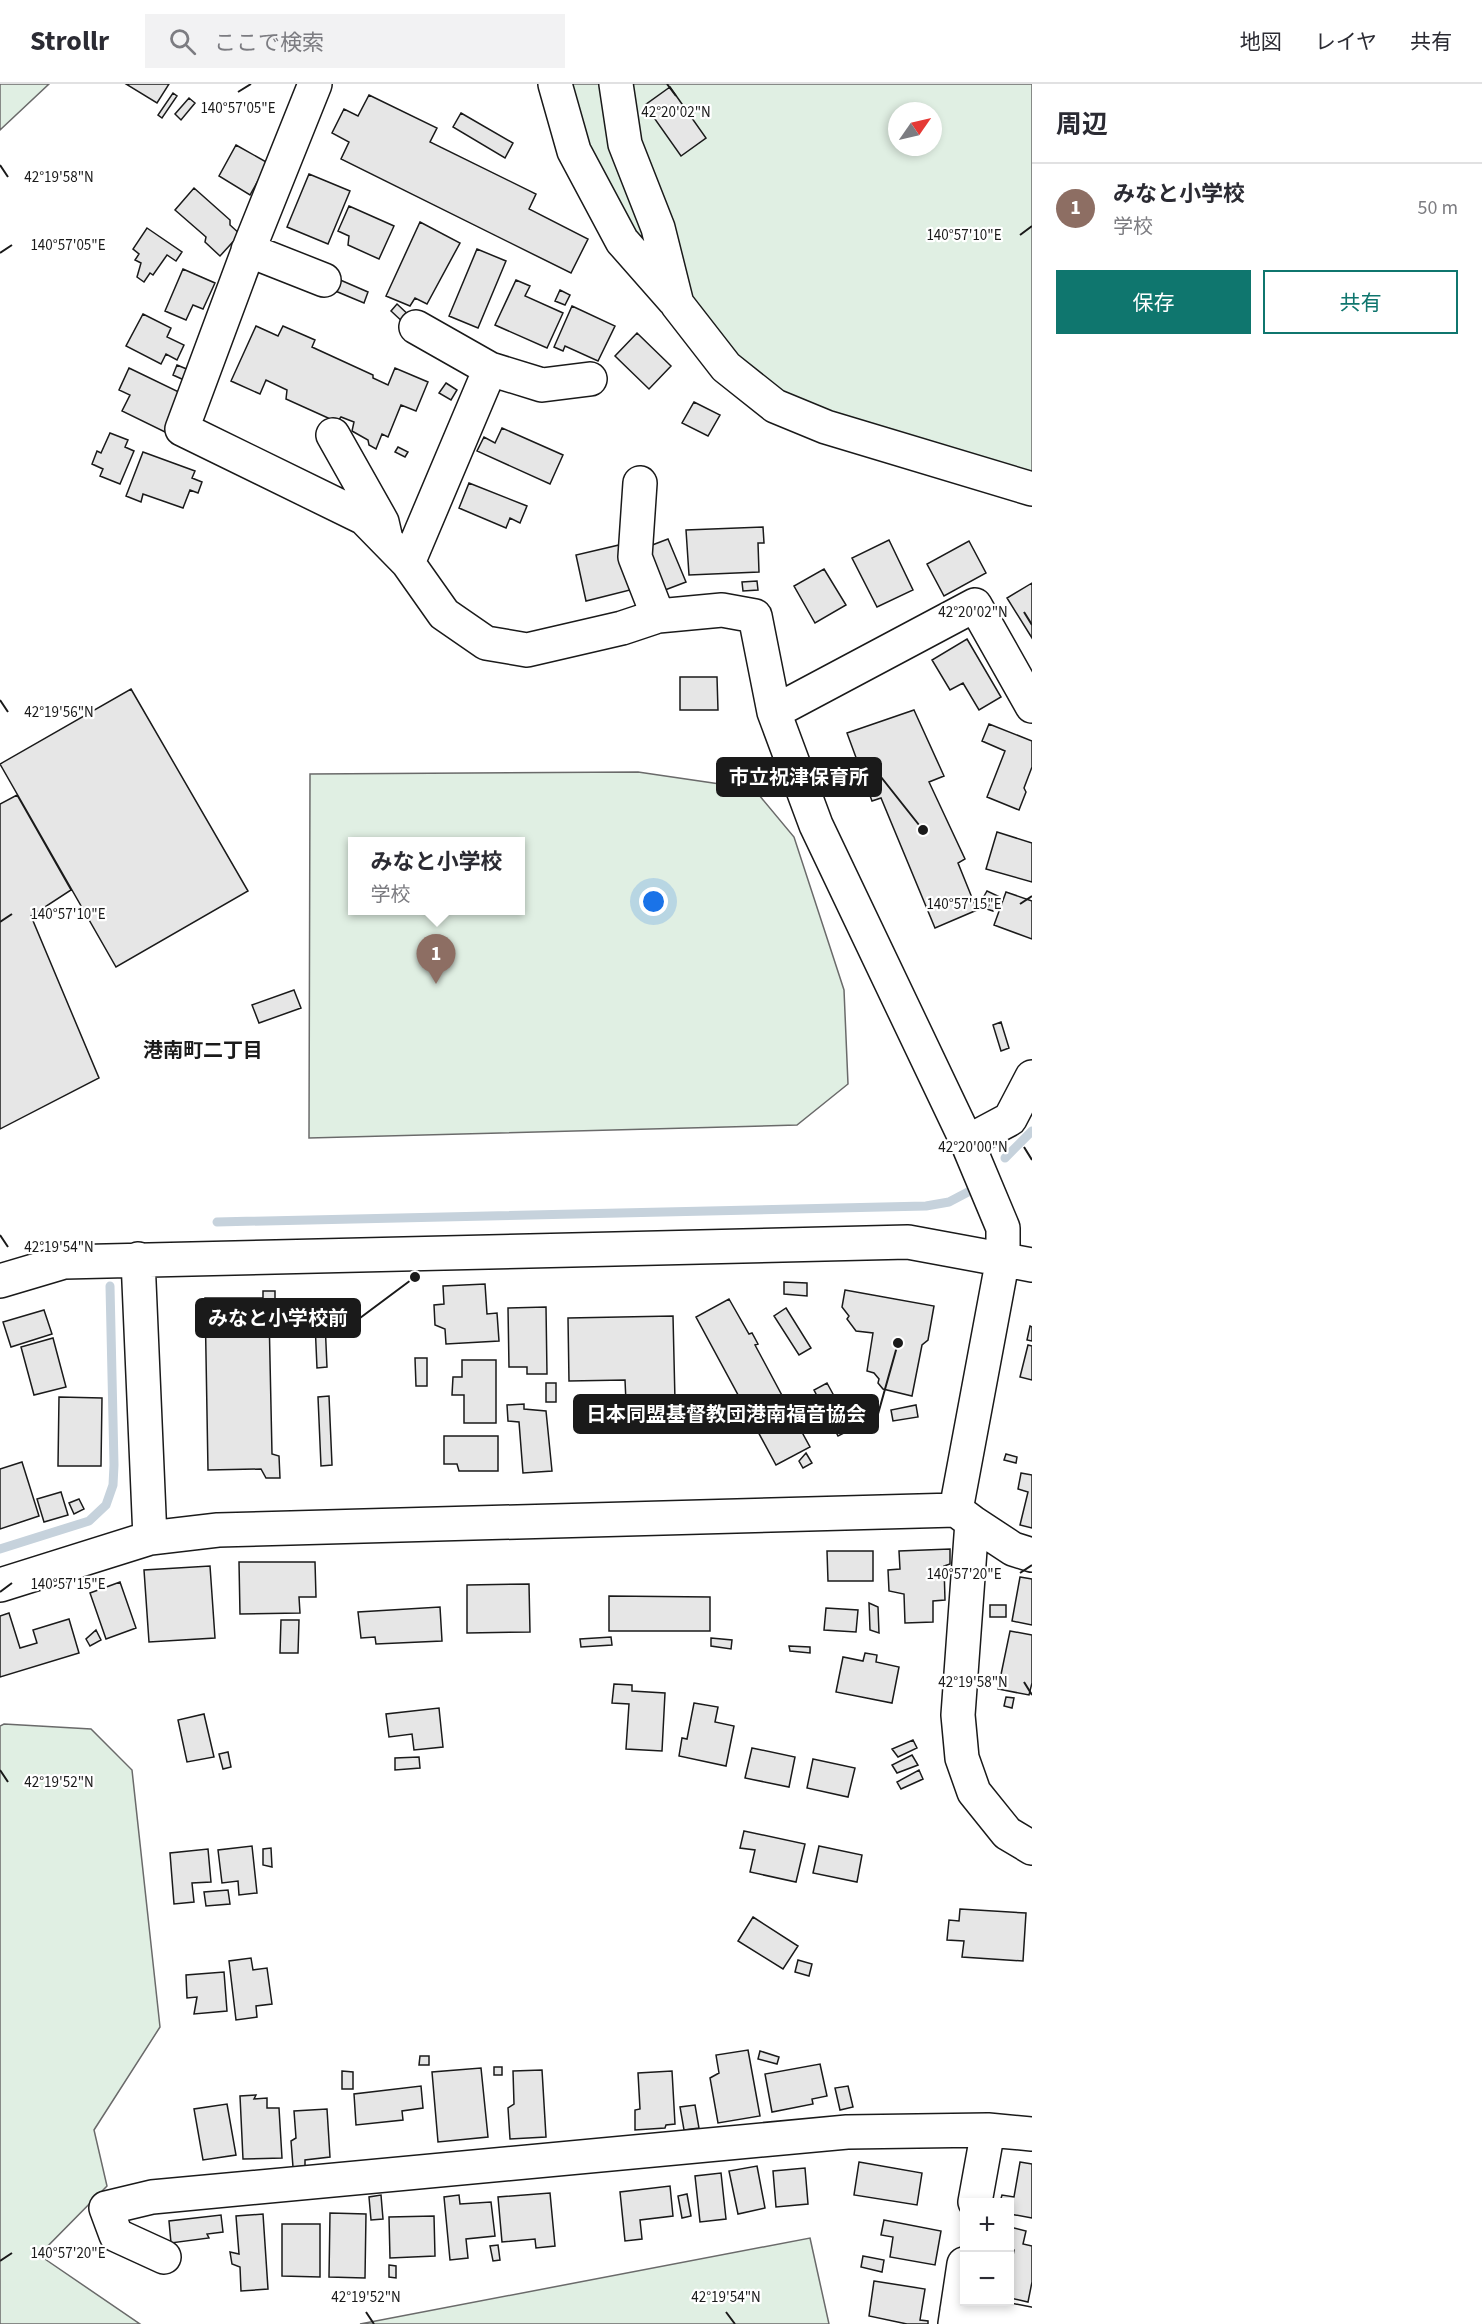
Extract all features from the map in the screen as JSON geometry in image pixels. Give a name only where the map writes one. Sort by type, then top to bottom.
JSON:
[{"type":"street","points":[[315,84],[248,250],[182,429],[364,518],[397,552],[444,614],[486,643],[527,650],[622,628],[658,616],[722,610],[755,616],[774,712],[816,825],[968,1142],[1018,1261],[964,1516],[958,1715],[962,1758],[974,1792],[1007,1833],[1032,1848]]},
{"type":"street","points":[[555,84],[574,151],[622,241],[677,304],[726,367],[775,406],[826,427],[1032,489]]},
{"type":"street","points":[[615,84],[625,144],[658,228],[677,304]]},
{"type":"street","points":[[248,250],[324,280]]},
{"type":"street","points":[[416,327],[490,369],[542,385],[590,380]]},
{"type":"street","points":[[397,552],[490,369]]},
{"type":"street","points":[[333,435],[397,552]]},
{"type":"street","points":[[640,483],[635,557],[658,616]]},
{"type":"street","points":[[774,712],[975,605],[1032,706]]},
{"type":"street","points":[[968,1142],[1010,1119],[1032,1077]]},
{"type":"street","points":[[0,1281],[64,1262],[908,1242],[1018,1261]]},
{"type":"street","points":[[138,1259],[150,1538]]},
{"type":"street","points":[[0,1585],[150,1538],[218,1530],[964,1516],[1013,1549],[1032,1555]]},
{"type":"street","points":[[976,2198],[988,2130]]},
{"type":"street","points":[[164,2257],[116,2235],[106,2208],[152,2197],[847,2132],[988,2130],[1032,2134]]},
{"type":"street","points":[[960,2290],[956,2317],[1028,2324]]},
{"type":"green space","points":[[0,84],[49,84],[0,130]]},
{"type":"green space","points":[[566,84],[1032,84],[1032,482],[779,400],[696,311],[631,235],[581,148]]},
{"type":"green space","points":[[638,772],[754,789],[794,837],[844,990],[848,1084],[797,1125],[309,1138],[310,774]]},
{"type":"green space","points":[[4,1724],[91,1729],[132,1770],[160,2027],[94,2130],[107,2186],[39,2255],[140,2324],[0,2324],[0,1726]]},
{"type":"green space","points":[[810,2238],[829,2324],[360,2324]]},
{"type":"building","points":[[126,84],[169,84],[157,103]]},
{"type":"building","points":[[670,87],[706,138],[681,156],[645,105]]},
{"type":"building","points":[[173,93],[177,96],[162,118],[158,115]]},
{"type":"building","points":[[369,95],[437,128],[430,142],[536,194],[529,209],[588,239],[571,273],[341,159],[349,142],[332,133],[344,109],[358,116]]},
{"type":"building","points":[[189,98],[195,103],[181,120],[175,114]]},
{"type":"building","points":[[461,113],[513,143],[505,158],[453,127]]},
{"type":"building","points":[[236,145],[268,163],[250,195],[219,176]]},
{"type":"building","points":[[309,174],[350,191],[328,244],[287,227]]},
{"type":"building","points":[[194,188],[230,220],[230,225],[240,234],[220,256],[205,242],[206,237],[175,210]]},
{"type":"building","points":[[349,206],[394,226],[379,259],[348,245],[349,236],[338,231]]},
{"type":"building","points":[[420,222],[460,243],[427,304],[415,298],[410,306],[386,296]]},
{"type":"building","points":[[147,228],[182,252],[176,261],[167,255],[153,275],[150,273],[144,282],[137,277],[141,263],[135,260],[139,254],[133,249]]},
{"type":"building","points":[[477,249],[506,261],[478,328],[449,316]]},
{"type":"building","points":[[183,269],[215,283],[203,309],[193,305],[186,320],[165,311]]},
{"type":"building","points":[[338,279],[368,292],[364,303],[333,290]]},
{"type":"building","points":[[516,280],[530,286],[525,296],[563,313],[547,348],[495,325]]},
{"type":"building","points":[[560,290],[570,295],[565,305],[555,301]]},
{"type":"building","points":[[397,304],[412,318],[406,325],[391,311]]},
{"type":"building","points":[[572,306],[615,326],[598,361],[565,346],[563,351],[554,347]]},
{"type":"building","points":[[143,314],[171,328],[167,337],[184,345],[177,360],[166,354],[161,364],[126,346]]},
{"type":"building","points":[[256,326],[278,336],[283,326],[315,340],[312,347],[373,375],[373,378],[388,385],[395,368],[428,382],[416,411],[401,405],[388,437],[382,434],[376,449],[369,445],[368,440],[352,431],[354,422],[341,417],[337,422],[286,399],[287,390],[266,380],[260,394],[231,381]]},
{"type":"building","points":[[637,333],[671,366],[649,389],[615,356]]},
{"type":"building","points":[[177,365],[189,370],[184,380],[173,375]]},
{"type":"building","points":[[129,368],[183,394],[165,432],[122,411],[130,395],[119,390]]},
{"type":"building","points":[[446,383],[457,390],[451,400],[439,393]]},
{"type":"building","points":[[694,402],[720,415],[708,436],[682,423]]},
{"type":"building","points":[[502,428],[563,455],[550,484],[477,451],[484,437],[495,443]]},
{"type":"building","points":[[110,433],[128,440],[125,447],[134,451],[120,484],[100,476],[103,469],[92,464],[97,451],[101,453]]},
{"type":"building","points":[[398,447],[408,452],[405,457],[395,452]]},
{"type":"building","points":[[143,452],[195,471],[192,478],[202,482],[198,493],[190,490],[183,508],[143,494],[141,502],[126,496]]},
{"type":"building","points":[[469,483],[527,506],[520,523],[510,518],[506,528],[459,508]]},
{"type":"building","points":[[763,527],[764,543],[758,543],[759,572],[689,575],[686,530]]},
{"type":"building","points":[[668,539],[686,582],[665,590],[647,547]]},
{"type":"building","points":[[889,540],[913,590],[877,607],[852,558]]},
{"type":"building","points":[[969,541],[986,573],[944,596],[927,564]]},
{"type":"building","points":[[619,545],[630,590],[586,601],[576,555]]},
{"type":"building","points":[[824,569],[846,605],[815,623],[794,586]]},
{"type":"building","points":[[757,581],[758,590],[743,591],[742,582]]},
{"type":"building","points":[[1032,583],[1032,638],[1007,598]]},
{"type":"building","points":[[967,639],[1001,697],[979,710],[963,683],[950,690],[932,660]]},
{"type":"building","points":[[680,677],[717,677],[718,710],[680,710]]},
{"type":"building","points":[[131,689],[248,891],[116,967],[0,764]]},
{"type":"building","points":[[914,710],[944,776],[929,782],[965,859],[958,863],[977,910],[935,928],[881,798],[872,801],[847,733]]},
{"type":"building","points":[[989,724],[1032,741],[1032,767],[1019,810],[987,797],[1005,751],[982,741]]},
{"type":"building","points":[[17,795],[71,890],[31,916],[99,1078],[0,1129],[0,804]]},
{"type":"building","points":[[997,832],[1032,843],[1032,882],[986,869]]},
{"type":"building","points":[[987,891],[1000,897],[993,911],[987,909],[991,901],[983,898]]},
{"type":"building","points":[[1006,892],[1032,901],[1032,939],[994,925]]},
{"type":"building","points":[[294,990],[301,1008],[259,1023],[252,1005]]},
{"type":"building","points":[[1001,1022],[1009,1048],[1001,1051],[993,1025]]},
{"type":"building","points":[[784,1282],[807,1283],[807,1296],[784,1294]]},
{"type":"building","points":[[485,1284],[487,1314],[497,1313],[499,1341],[446,1344],[445,1329],[435,1325],[434,1305],[444,1304],[443,1286]]},
{"type":"building","points":[[845,1290],[934,1306],[928,1340],[922,1345],[912,1396],[883,1389],[874,1373],[867,1371],[873,1333],[856,1331],[847,1319],[849,1316],[842,1307]]},
{"type":"building","points":[[263,1291],[275,1291],[275,1313],[269,1313],[272,1454],[279,1456],[280,1478],[266,1478],[261,1469],[208,1470],[205,1298],[263,1298]]},
{"type":"building","points":[[324,1299],[327,1367],[317,1368],[314,1300]]},
{"type":"building","points":[[729,1299],[749,1334],[752,1333],[758,1344],[755,1345],[784,1399],[789,1397],[795,1410],[791,1412],[810,1447],[776,1465],[696,1317]]},
{"type":"building","points":[[546,1307],[547,1374],[527,1374],[527,1367],[509,1367],[508,1308]]},
{"type":"building","points":[[786,1308],[811,1348],[799,1355],[774,1316]]},
{"type":"building","points":[[44,1310],[52,1334],[11,1347],[3,1322]]},
{"type":"building","points":[[673,1316],[675,1401],[626,1402],[625,1380],[569,1381],[568,1318]]},
{"type":"building","points":[[1030,1326],[1032,1327],[1032,1341],[1027,1340]]},
{"type":"building","points":[[53,1338],[66,1387],[34,1395],[21,1347]]},
{"type":"building","points":[[1028,1345],[1032,1346],[1032,1380],[1020,1377]]},
{"type":"building","points":[[415,1358],[427,1358],[427,1386],[416,1386]]},
{"type":"building","points":[[462,1360],[496,1360],[496,1423],[464,1423],[464,1395],[452,1395],[453,1377],[462,1377]]},
{"type":"building","points":[[546,1383],[556,1383],[556,1402],[546,1402]]},
{"type":"building","points":[[827,1383],[852,1429],[838,1436],[814,1390]]},
{"type":"building","points":[[329,1396],[332,1465],[321,1466],[318,1397]]},
{"type":"building","points":[[59,1397],[102,1398],[101,1466],[58,1466]]},
{"type":"building","points":[[524,1404],[524,1409],[546,1411],[552,1471],[523,1473],[519,1422],[508,1421],[507,1405]]},
{"type":"building","points":[[916,1405],[918,1417],[893,1421],[891,1410]]},
{"type":"building","points":[[444,1436],[498,1436],[498,1471],[459,1471],[457,1464],[444,1464]]},
{"type":"building","points":[[806,1453],[812,1463],[803,1468],[799,1461]]},
{"type":"building","points":[[1006,1454],[1017,1457],[1016,1463],[1004,1460]]},
{"type":"building","points":[[22,1462],[39,1516],[0,1529],[0,1469]]},
{"type":"building","points":[[1021,1473],[1032,1475],[1032,1528],[1020,1525],[1028,1492],[1018,1489]]},
{"type":"building","points":[[61,1492],[68,1515],[44,1522],[37,1499]]},
{"type":"building","points":[[79,1499],[84,1509],[74,1514],[69,1503]]},
{"type":"building","points":[[950,1549],[950,1564],[944,1566],[945,1600],[933,1601],[933,1622],[905,1623],[904,1594],[889,1591],[888,1570],[900,1569],[899,1551]]},
{"type":"building","points":[[827,1551],[873,1551],[873,1581],[828,1581]]},
{"type":"building","points":[[239,1562],[315,1562],[316,1597],[299,1597],[300,1613],[240,1614]]},
{"type":"building","points":[[210,1566],[215,1638],[149,1642],[144,1570]]},
{"type":"building","points":[[1020,1577],[1032,1579],[1032,1625],[1012,1621]]},
{"type":"building","points":[[120,1582],[136,1628],[106,1639],[90,1593]]},
{"type":"building","points":[[529,1584],[530,1632],[467,1633],[467,1585]]},
{"type":"building","points":[[609,1596],[710,1597],[710,1631],[609,1631]]},
{"type":"building","points":[[869,1603],[878,1607],[879,1633],[870,1630]]},
{"type":"building","points":[[990,1605],[1006,1605],[1006,1617],[990,1617]]},
{"type":"building","points":[[440,1607],[442,1641],[376,1644],[375,1637],[361,1638],[358,1612]]},
{"type":"building","points":[[826,1608],[858,1610],[856,1632],[824,1630]]},
{"type":"building","points":[[9,1613],[20,1648],[37,1643],[33,1630],[69,1619],[79,1653],[0,1677],[0,1616]]},
{"type":"building","points":[[281,1620],[299,1620],[298,1653],[280,1653]]},
{"type":"building","points":[[96,1630],[101,1640],[90,1646],[86,1639]]},
{"type":"building","points":[[1010,1631],[1032,1635],[1032,1683],[1029,1695],[998,1689]]},
{"type":"building","points":[[611,1637],[612,1645],[581,1647],[580,1639]]},
{"type":"building","points":[[711,1638],[732,1640],[731,1649],[711,1646]]},
{"type":"building","points":[[789,1646],[810,1647],[810,1653],[790,1651]]},
{"type":"building","points":[[865,1653],[877,1655],[876,1662],[899,1667],[892,1703],[836,1692],[843,1657],[863,1661]]},
{"type":"building","points":[[614,1684],[632,1685],[632,1691],[665,1693],[662,1751],[626,1749],[629,1704],[612,1703]]},
{"type":"building","points":[[1006,1697],[1014,1698],[1012,1708],[1004,1706]]},
{"type":"building","points":[[694,1703],[718,1707],[715,1722],[734,1726],[726,1766],[679,1756],[682,1738],[687,1739]]},
{"type":"building","points":[[439,1708],[443,1747],[414,1750],[412,1734],[389,1737],[386,1714]]},
{"type":"building","points":[[204,1714],[214,1757],[187,1762],[178,1720]]},
{"type":"building","points":[[913,1740],[917,1748],[898,1757],[892,1749]]},
{"type":"building","points":[[752,1748],[795,1757],[789,1787],[745,1778]]},
{"type":"building","points":[[228,1752],[231,1767],[223,1769],[219,1754]]},
{"type":"building","points":[[912,1755],[918,1765],[897,1773],[892,1765]]},
{"type":"building","points":[[419,1757],[420,1768],[395,1770],[395,1758]]},
{"type":"building","points":[[813,1759],[855,1768],[848,1797],[807,1788]]},
{"type":"building","points":[[919,1770],[923,1779],[901,1789],[897,1782]]},
{"type":"building","points":[[744,1831],[805,1844],[796,1882],[750,1872],[755,1850],[740,1848]]},
{"type":"building","points":[[252,1846],[257,1893],[239,1895],[238,1881],[222,1883],[218,1850]]},
{"type":"building","points":[[819,1846],[862,1855],[857,1882],[813,1873]]},
{"type":"building","points":[[271,1848],[272,1867],[263,1865],[263,1849]]},
{"type":"building","points":[[208,1849],[211,1882],[192,1883],[194,1902],[174,1904],[170,1853]]},
{"type":"building","points":[[228,1890],[230,1904],[206,1906],[204,1892]]},
{"type":"building","points":[[960,1909],[1026,1913],[1023,1961],[962,1957],[964,1941],[947,1940],[949,1920],[959,1921]]},
{"type":"building","points":[[753,1917],[798,1946],[783,1969],[738,1941]]},
{"type":"building","points":[[251,1958],[253,1970],[267,1968],[272,2004],[256,2006],[257,2017],[236,2020],[229,1961]]},
{"type":"building","points":[[798,1960],[812,1964],[809,1976],[795,1972]]},
{"type":"building","points":[[224,1972],[227,2011],[194,2014],[197,1997],[187,1998],[186,1975]]},
{"type":"building","points":[[748,2050],[760,2116],[718,2123],[710,2078],[719,2073],[716,2055]]},
{"type":"building","points":[[760,2051],[779,2057],[777,2064],[758,2059]]},
{"type":"building","points":[[420,2056],[429,2056],[429,2065],[419,2065]]},
{"type":"building","points":[[820,2064],[827,2096],[812,2099],[813,2104],[772,2112],[765,2074]]},
{"type":"building","points":[[494,2067],[502,2067],[502,2075],[494,2075]]},
{"type":"building","points":[[481,2068],[488,2137],[438,2142],[432,2072]]},
{"type":"building","points":[[542,2070],[546,2137],[510,2139],[508,2108],[514,2104],[513,2071]]},
{"type":"building","points":[[342,2071],[353,2072],[353,2089],[342,2089]]},
{"type":"building","points":[[672,2071],[675,2124],[666,2125],[665,2128],[635,2130],[635,2110],[640,2109],[638,2073]]},
{"type":"building","points":[[421,2086],[423,2108],[402,2111],[403,2120],[356,2125],[354,2094]]},
{"type":"building","points":[[848,2086],[853,2107],[840,2110],[835,2088]]},
{"type":"building","points":[[256,2095],[254,2099],[267,2098],[267,2108],[279,2108],[282,2158],[243,2159],[240,2096]]},
{"type":"building","points":[[227,2104],[236,2155],[203,2160],[194,2109]]},
{"type":"building","points":[[695,2105],[699,2128],[684,2130],[680,2107]]},
{"type":"building","points":[[327,2109],[330,2157],[305,2160],[305,2166],[293,2167],[291,2141],[296,2138],[294,2111]]},
{"type":"building","points":[[859,2162],[922,2173],[917,2205],[854,2195]]},
{"type":"building","points":[[1020,2162],[1032,2164],[1032,2218],[1014,2215],[1014,2198],[1001,2198],[1002,2195],[1014,2197]]},
{"type":"building","points":[[757,2166],[765,2208],[738,2214],[729,2171]]},
{"type":"building","points":[[805,2168],[808,2204],[776,2207],[773,2171]]},
{"type":"building","points":[[721,2173],[726,2219],[700,2222],[695,2176]]},
{"type":"building","points":[[670,2186],[673,2216],[640,2220],[642,2239],[625,2241],[620,2192]]},
{"type":"building","points":[[550,2193],[555,2246],[536,2248],[535,2239],[502,2242],[498,2197]]},
{"type":"building","points":[[687,2194],[691,2216],[682,2218],[678,2196]]},
{"type":"building","points":[[381,2195],[383,2219],[371,2220],[369,2197]]},
{"type":"building","points":[[459,2195],[460,2204],[491,2202],[495,2236],[466,2239],[468,2258],[450,2260],[444,2197]]},
{"type":"building","points":[[330,2213],[366,2214],[365,2278],[329,2277]]},
{"type":"building","points":[[263,2214],[268,2289],[241,2291],[240,2267],[232,2264],[230,2252],[239,2254],[236,2216]]},
{"type":"building","points":[[221,2215],[223,2232],[207,2234],[209,2238],[171,2243],[169,2221]]},
{"type":"building","points":[[434,2216],[435,2256],[390,2258],[389,2217]]},
{"type":"building","points":[[884,2220],[941,2231],[935,2265],[890,2257],[893,2237],[881,2235]]},
{"type":"building","points":[[282,2224],[320,2224],[320,2277],[282,2276]]},
{"type":"building","points":[[1014,2228],[1026,2231],[1023,2244],[1032,2246],[1032,2282],[1028,2302],[1014,2299]]},
{"type":"building","points":[[498,2245],[500,2260],[493,2261],[490,2246]]},
{"type":"building","points":[[863,2256],[884,2260],[882,2272],[861,2267]]},
{"type":"building","points":[[389,2265],[396,2266],[396,2278],[389,2277]]},
{"type":"building","points":[[874,2281],[925,2289],[920,2320],[928,2321],[928,2324],[907,2324],[869,2316]]},
{"type":"waterway","points":[[1005,1158],[1032,1131]]},
{"type":"waterway","points":[[217,1222],[926,1206],[949,1202],[968,1192]]},
{"type":"waterway","points":[[0,1549],[89,1521],[106,1505],[113,1485],[114,1465],[110,1286]]},
{"type":"place","name":"市立祝津保育所","points":[[923,830]]},
{"type":"place","name":"みなと小学校","points":[[436,984]]},
{"type":"place","name":"みなと小学校前","points":[[415,1277]]},
{"type":"place","name":"日本同盟基督教団港南福音協会","points":[[898,1343]]},
{"type":"district","name":"港南町二丁目","points":[[203,1051]]}]
